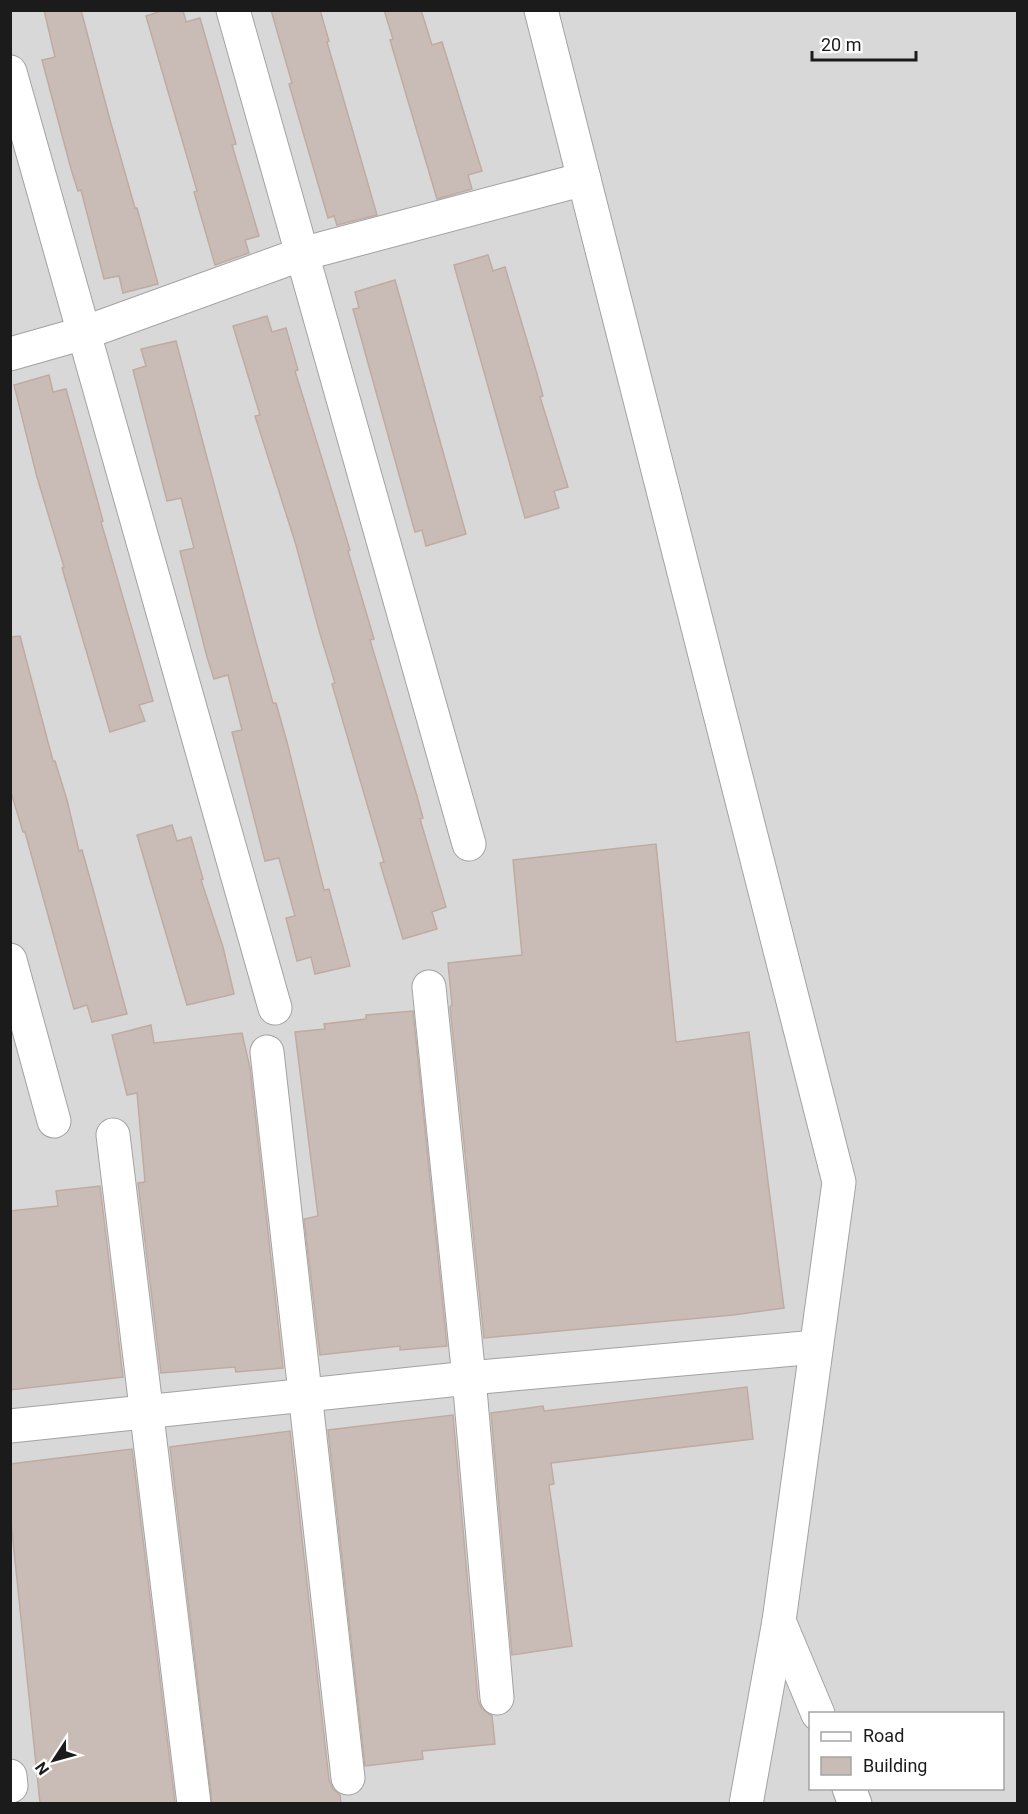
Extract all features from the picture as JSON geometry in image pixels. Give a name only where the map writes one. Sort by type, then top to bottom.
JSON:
[{"type":"street","points":[[234,10],[469,844]]},
{"type":"street","points":[[542,10],[839,1182],[779,1621],[746,1803]]},
{"type":"street","points":[[10,72],[276,1008]]},
{"type":"street","points":[[10,354],[84,333],[302,254],[584,179]]},
{"type":"street","points":[[10,960],[54,1121]]},
{"type":"street","points":[[429,987],[469,1378],[497,1698]]},
{"type":"street","points":[[267,1052],[348,1778]]},
{"type":"street","points":[[113,1135],[194,1803]]},
{"type":"street","points":[[10,1426],[469,1378],[816,1347]]},
{"type":"street","points":[[779,1621],[818,1712]]},
{"type":"street","points":[[10,1776],[11,1786]]},
{"type":"shaded area","points":[[11,11],[1017,11],[1017,1803],[11,1804]]},
{"type":"building","points":[[44,10],[81,10],[110,120],[158,284],[123,293],[119,276],[104,279],[81,190],[78,191],[71,169],[42,60],[55,57]]},
{"type":"building","points":[[164,10],[183,10],[186,22],[200,18],[236,144],[232,145],[259,236],[245,240],[249,253],[215,265],[194,192],[197,191],[146,16]]},
{"type":"building","points":[[271,10],[320,10],[329,41],[327,42],[377,215],[337,225],[334,216],[328,218],[289,84],[292,83]]},
{"type":"building","points":[[384,10],[421,10],[432,45],[442,42],[482,171],[468,175],[472,189],[437,199],[390,40],[393,39]]},
{"type":"building","points":[[488,255],[493,271],[505,267],[543,396],[540,397],[568,487],[554,491],[559,508],[525,518],[454,265]]},
{"type":"building","points":[[395,280],[466,534],[426,546],[422,530],[415,532],[353,309],[359,308],[355,292]]},
{"type":"building","points":[[267,316],[272,332],[286,328],[298,370],[295,371],[350,550],[348,551],[374,639],[370,640],[417,796],[423,818],[420,819],[446,907],[432,912],[437,929],[403,939],[380,863],[384,862],[332,684],[335,683],[296,545],[255,416],[260,415],[233,326]]},
{"type":"building","points":[[176,341],[257,646],[287,742],[324,890],[329,889],[350,966],[315,974],[311,957],[297,961],[286,918],[295,916],[279,858],[265,861],[232,732],[242,730],[228,675],[214,679],[207,657],[180,551],[194,548],[181,498],[167,501],[133,370],[146,366],[141,349]]},
{"type":"building","points":[[49,375],[53,392],[66,389],[103,521],[101,522],[153,701],[139,705],[145,721],[110,732],[62,568],[64,567],[37,477],[14,385]]},
{"type":"building","points":[[20,636],[53,761],[55,761],[67,800],[79,851],[82,850],[127,1014],[92,1022],[87,1005],[74,1009],[25,832],[23,832],[10,789],[10,637]]},
{"type":"building","points":[[172,825],[177,841],[191,837],[203,879],[201,880],[223,947],[234,994],[187,1005],[137,835]]},
{"type":"building","points":[[656,844],[676,1042],[749,1032],[784,1308],[733,1315],[484,1338],[450,1007],[452,1005],[448,963],[522,955],[513,860]]},
{"type":"building","points":[[413,1011],[447,1346],[400,1350],[400,1346],[320,1355],[304,1219],[318,1216],[295,1032],[325,1029],[324,1024],[366,1019],[366,1015]]},
{"type":"building","points":[[151,1025],[154,1043],[242,1033],[250,1068],[283,1368],[236,1372],[235,1367],[161,1373],[138,1183],[145,1182],[137,1093],[127,1095],[112,1035]]},
{"type":"building","points":[[100,1186],[123,1377],[10,1390],[10,1211],[58,1206],[56,1191]]},
{"type":"building","points":[[747,1387],[753,1439],[551,1463],[554,1484],[549,1485],[572,1646],[512,1655],[491,1413],[543,1406],[544,1411]]},
{"type":"building","points":[[453,1415],[478,1700],[482,1709],[492,1716],[495,1744],[422,1751],[423,1759],[365,1766],[328,1430]]},
{"type":"building","points":[[290,1431],[329,1780],[333,1789],[340,1795],[341,1803],[212,1803],[170,1447]]},
{"type":"building","points":[[132,1449],[175,1803],[40,1803],[10,1512],[10,1464]]}]
